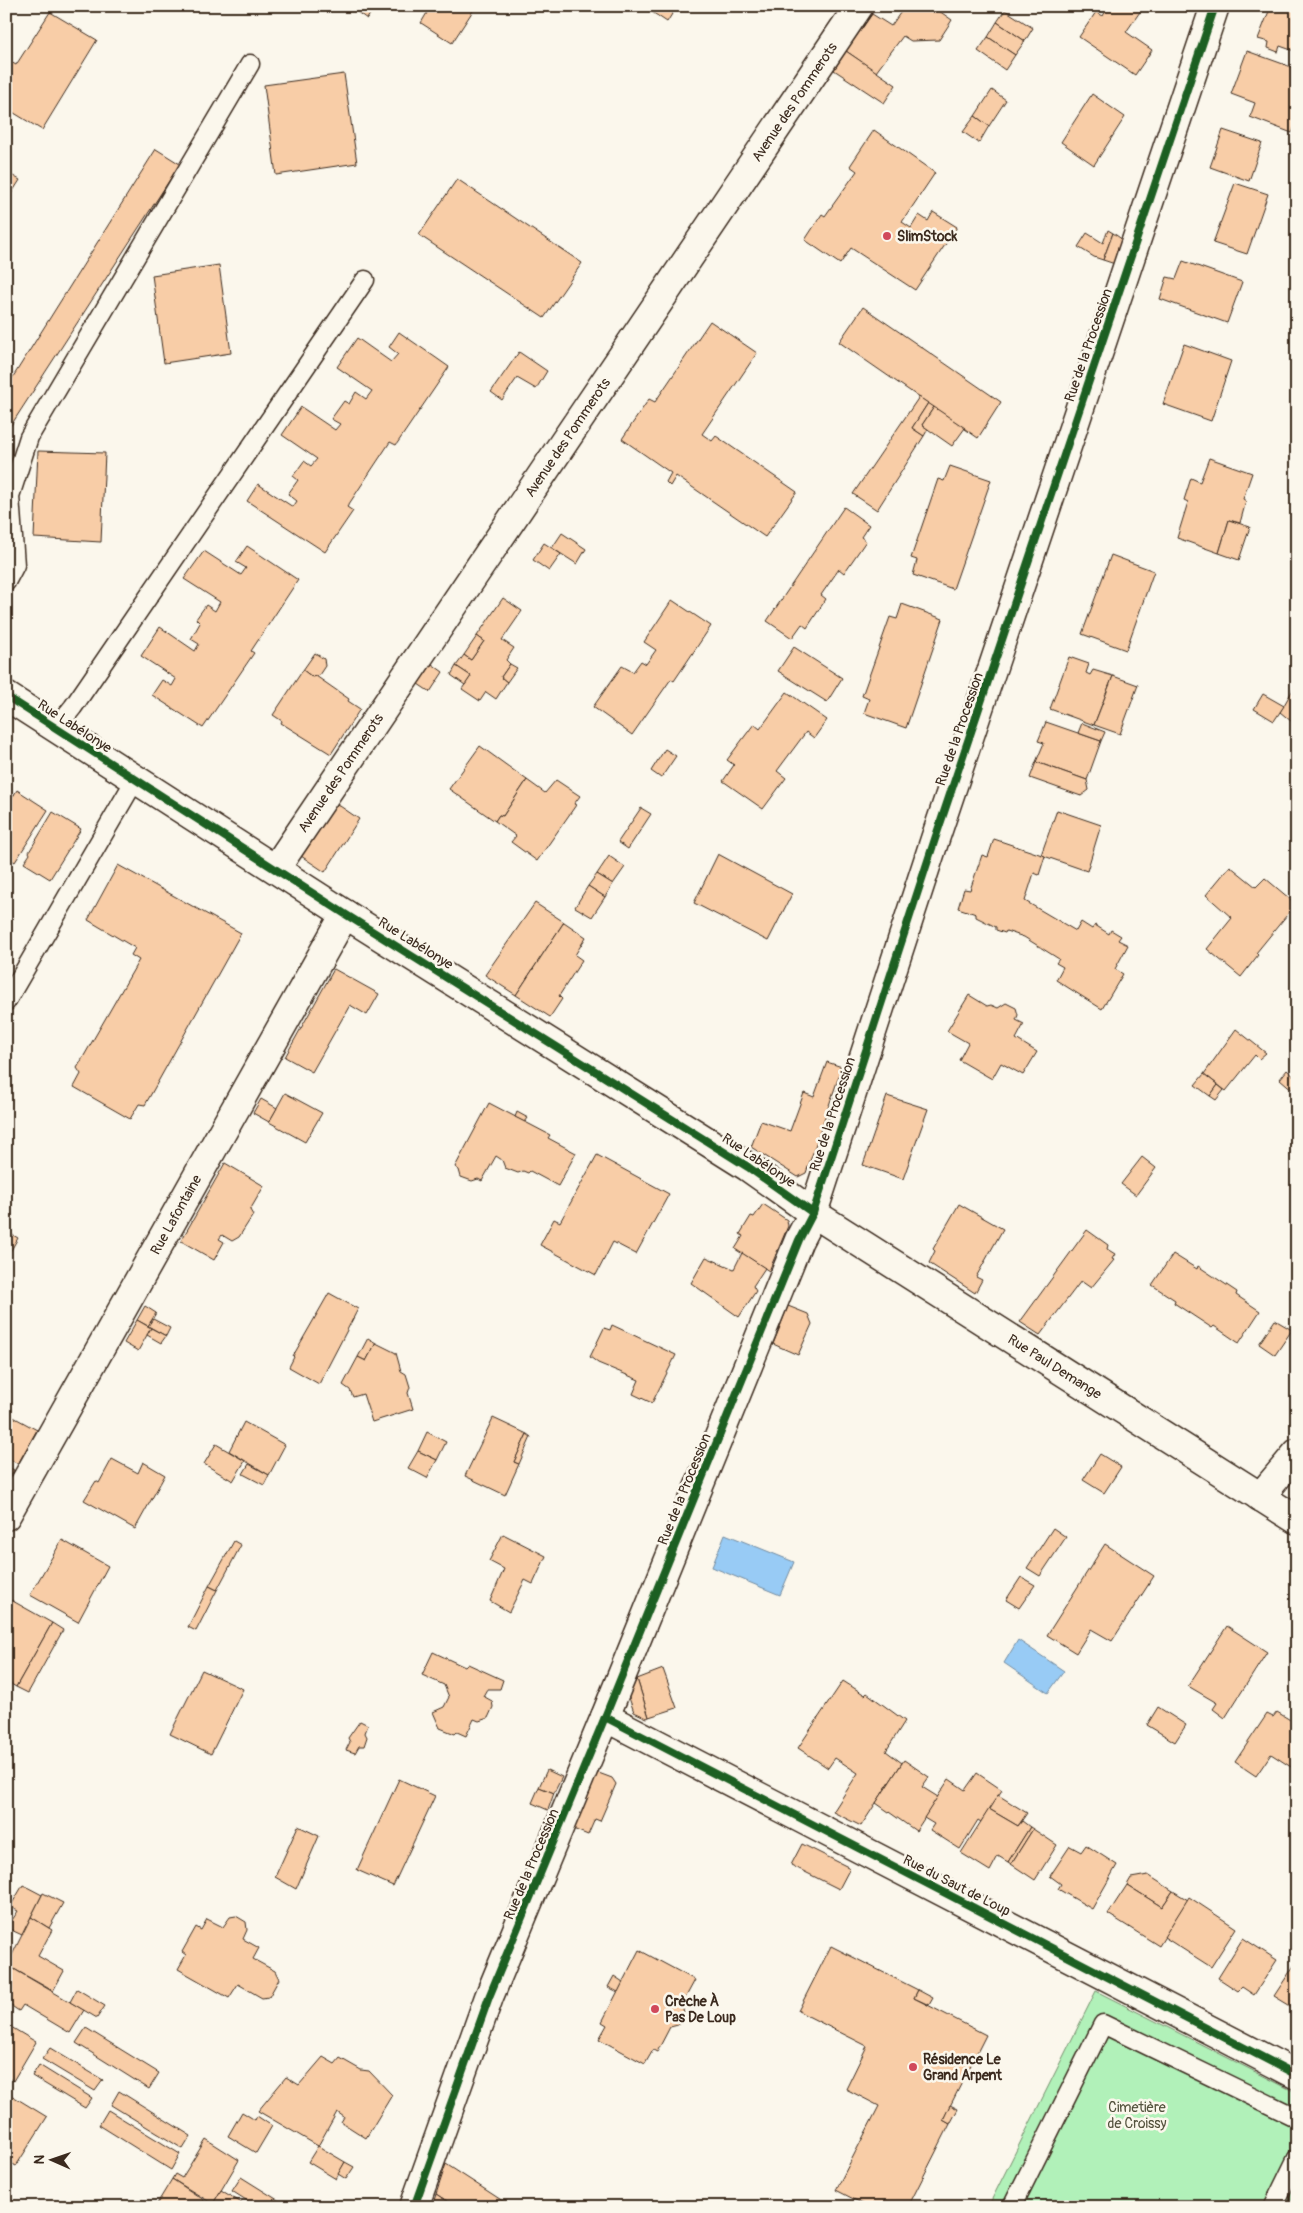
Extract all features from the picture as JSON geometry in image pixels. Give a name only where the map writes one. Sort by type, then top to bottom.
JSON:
[{"type":"street","name":"Avenue des Pommerots","points":[[276,868],[858,6]]},
{"type":"street","name":"Rue de la Procession","points":[[414,2207],[489,1997],[799,1240],[813,1212],[935,838],[1216,6]]},
{"type":"street","name":"Rue Labélonye","points":[[6,696],[346,914],[748,1167],[813,1212]]},
{"type":"street","name":"Rue Lafontaine","points":[[6,1516],[346,914]]},
{"type":"street","name":"Rue Paul Demange","points":[[813,1212],[1297,1520]]},
{"type":"street","points":[[1260,1496],[1297,1452]]},
{"type":"street","name":"Rue du Saut de Loup","points":[[605,1717],[1297,2075]]},
{"type":"lane","points":[[6,582],[15,566],[10,496],[29,437],[250,64]]},
{"type":"lane","points":[[56,728],[74,707],[365,280]]},
{"type":"lane","points":[[6,1002],[135,780]]},
{"type":"lane","points":[[1012,2207],[1103,2024],[1297,2118]]},
{"type":"lane","points":[[1273,2207],[1297,2158]]},
{"type":"green space","name":"Cimetière de Croissy","points":[[1096,1991],[1297,2093],[1297,2207],[988,2207]]},
{"type":"water","points":[[725,1534],[794,1562],[780,1595],[712,1567]]},
{"type":"water","points":[[1018,1640],[1064,1671],[1048,1693],[1004,1663]]},
{"type":"building","points":[[349,6],[375,6],[367,19]]},
{"type":"building","points":[[431,6],[476,6],[452,43],[421,23]]},
{"type":"building","points":[[643,6],[677,6],[667,22]]},
{"type":"building","points":[[905,6],[932,6],[952,20],[939,40],[911,41],[903,36],[876,72],[846,51],[872,14],[891,26]]},
{"type":"building","points":[[1107,6],[1144,6],[1126,32],[1152,50],[1135,75],[1079,37],[1096,12],[1103,16]]},
{"type":"building","points":[[1271,6],[1297,6],[1297,52],[1280,46],[1278,52],[1268,48],[1269,42],[1258,39]]},
{"type":"building","points":[[1005,10],[1033,28],[1025,41],[997,22]]},
{"type":"building","points":[[50,12],[97,40],[42,130],[6,108],[6,66],[9,61],[16,65]]},
{"type":"building","points":[[997,22],[1025,41],[1015,55],[988,37]]},
{"type":"building","points":[[988,37],[1015,55],[1005,70],[978,51]]},
{"type":"building","points":[[846,51],[896,85],[884,103],[834,70]]},
{"type":"building","points":[[1247,51],[1297,69],[1297,121],[1292,133],[1250,117],[1255,103],[1231,94]]},
{"type":"building","points":[[344,74],[357,163],[276,175],[264,85]]},
{"type":"building","points":[[992,90],[1006,100],[989,126],[975,116]]},
{"type":"building","points":[[1092,94],[1125,117],[1094,165],[1061,142]]},
{"type":"building","points":[[975,116],[989,126],[979,143],[963,132]]},
{"type":"building","points":[[874,130],[935,173],[902,222],[911,228],[919,215],[928,221],[933,212],[957,227],[915,290],[851,248],[840,264],[805,240],[822,214],[825,216],[857,171],[850,166]]},
{"type":"building","points":[[1223,130],[1262,143],[1249,181],[1210,167]]},
{"type":"building","points":[[156,149],[180,164],[6,433],[6,388]]},
{"type":"building","points":[[6,172],[20,180],[6,202]]},
{"type":"building","points":[[457,179],[582,263],[544,318],[419,235]]},
{"type":"building","points":[[1235,183],[1268,194],[1247,254],[1213,243]]},
{"type":"building","points":[[1108,230],[1113,233],[1103,260],[1078,247],[1087,233],[1103,243]]},
{"type":"building","points":[[1113,233],[1126,242],[1118,265],[1103,260]]},
{"type":"building","points":[[1183,261],[1242,282],[1227,323],[1160,299],[1167,277],[1176,279]]},
{"type":"building","points":[[219,265],[231,353],[164,363],[152,275]]},
{"type":"building","points":[[863,307],[1001,402],[978,438],[839,342]]},
{"type":"building","points":[[710,321],[757,353],[702,434],[712,441],[716,436],[797,492],[765,537],[676,476],[670,486],[666,482],[671,473],[622,439],[649,399],[655,402]]},
{"type":"building","points":[[399,332],[449,367],[396,445],[390,442],[347,507],[353,511],[325,552],[247,501],[258,484],[293,507],[297,501],[288,494],[298,480],[293,476],[304,461],[311,466],[317,459],[282,435],[301,407],[335,430],[340,424],[331,419],[344,401],[349,404],[356,392],[366,399],[372,391],[337,367],[357,338],[391,362],[398,354],[389,347]]},
{"type":"building","points":[[1184,344],[1231,361],[1211,421],[1163,404]]},
{"type":"building","points":[[519,352],[547,371],[536,389],[517,378],[502,400],[491,392]]},
{"type":"building","points":[[919,397],[928,403],[912,428],[924,436],[877,510],[853,494]]},
{"type":"building","points":[[928,403],[934,407],[922,425],[928,429],[924,436],[912,428]]},
{"type":"building","points":[[934,407],[965,428],[952,446],[922,425]]},
{"type":"building","points":[[38,451],[105,453],[101,542],[34,538]]},
{"type":"building","points":[[1209,458],[1252,473],[1243,499],[1246,501],[1240,523],[1229,520],[1219,553],[1177,538],[1188,502],[1184,500],[1191,478],[1200,482]]},
{"type":"building","points":[[950,466],[991,480],[953,589],[913,575],[917,560],[911,558],[938,479],[944,481]]},
{"type":"building","points":[[844,507],[869,525],[861,537],[866,541],[844,573],[839,569],[821,595],[826,599],[807,628],[802,624],[792,638],[767,621]]},
{"type":"building","points":[[1229,520],[1250,527],[1239,560],[1219,553]]},
{"type":"building","points":[[562,533],[586,549],[577,564],[552,548]]},
{"type":"building","points":[[544,543],[561,554],[549,571],[533,560]]},
{"type":"building","points":[[247,546],[298,580],[251,651],[254,653],[203,728],[152,695],[162,680],[172,686],[176,679],[141,656],[160,627],[195,651],[199,644],[191,639],[200,623],[196,619],[206,605],[215,611],[220,602],[184,579],[204,551],[241,575],[246,568],[236,562]]},
{"type":"building","points":[[1111,555],[1154,571],[1126,650],[1082,634]]},
{"type":"building","points":[[503,598],[522,611],[502,640],[514,648],[506,660],[510,664],[501,677],[507,682],[496,699],[486,692],[480,701],[462,689],[471,676],[456,666],[464,655],[471,660],[484,641],[477,636]]},
{"type":"building","points":[[672,600],[711,626],[674,681],[671,679],[632,735],[593,707],[622,666],[633,672],[641,661],[646,664],[656,650],[644,642]]},
{"type":"building","points":[[902,604],[943,619],[906,728],[864,713],[869,699],[862,696],[890,617],[897,619]]},
{"type":"building","points":[[477,636],[484,641],[471,660],[464,655]]},
{"type":"building","points":[[794,647],[842,678],[827,702],[778,671]]},
{"type":"building","points":[[315,653],[324,659],[325,666],[319,675],[312,677],[303,670]]},
{"type":"building","points":[[1069,657],[1089,664],[1086,673],[1090,675],[1093,670],[1113,676],[1094,725],[1050,709]]},
{"type":"building","points":[[432,664],[443,672],[430,692],[418,684]]},
{"type":"building","points":[[510,664],[517,668],[507,682],[501,677]]},
{"type":"building","points":[[456,666],[471,676],[465,685],[451,675]]},
{"type":"building","points":[[303,670],[312,677],[316,676],[360,709],[331,754],[281,723],[282,721],[273,715]]},
{"type":"building","points":[[1113,676],[1138,685],[1120,734],[1094,725]]},
{"type":"building","points":[[1295,686],[1297,687],[1297,726],[1280,712]]},
{"type":"building","points":[[787,692],[827,720],[814,738],[806,732],[777,771],[786,778],[763,809],[723,781],[734,765],[727,760],[754,724],[760,729]]},
{"type":"building","points":[[1263,694],[1284,706],[1274,721],[1254,709]]},
{"type":"building","points":[[1046,722],[1101,741],[1087,780],[1036,762],[1044,743],[1038,741]]},
{"type":"building","points":[[1082,723],[1105,732],[1101,741],[1078,733]]},
{"type":"building","points":[[480,746],[527,780],[503,816],[499,815],[495,821],[449,789]]},
{"type":"building","points":[[665,749],[676,756],[661,778],[651,771]]},
{"type":"building","points":[[1036,762],[1087,780],[1089,790],[1081,796],[1030,778]]},
{"type":"building","points":[[527,780],[545,793],[556,780],[580,796],[574,804],[576,805],[537,861],[511,842],[516,836],[495,821],[499,815],[503,816]]},
{"type":"building","points":[[17,790],[48,810],[15,862],[6,857],[6,808]]},
{"type":"building","points":[[337,804],[359,819],[325,872],[301,856]]},
{"type":"building","points":[[641,808],[651,814],[628,849],[618,842]]},
{"type":"building","points":[[1057,810],[1101,825],[1087,871],[1041,855]]},
{"type":"building","points":[[53,812],[81,829],[50,879],[24,863]]},
{"type":"building","points":[[994,839],[1045,856],[1039,875],[1034,873],[1025,901],[1076,931],[1081,922],[1092,929],[1095,925],[1109,934],[1111,930],[1121,936],[1118,940],[1128,945],[1115,969],[1123,974],[1102,1009],[1056,980],[1063,967],[1056,963],[1059,959],[1024,937],[996,930],[996,927],[976,917],[976,914],[958,908],[964,889],[970,890],[982,855],[988,857]]},
{"type":"building","points":[[718,854],[792,894],[768,941],[694,903]]},
{"type":"building","points":[[609,856],[625,867],[613,884],[597,874]]},
{"type":"building","points":[[118,865],[241,933],[145,1105],[139,1104],[130,1119],[74,1087],[81,1074],[77,1068],[139,960],[131,955],[135,948],[88,920]]},
{"type":"building","points":[[1230,866],[1256,887],[1265,878],[1296,904],[1256,953],[1258,955],[1241,977],[1207,949],[1232,918],[1206,895]]},
{"type":"building","points":[[597,874],[613,884],[605,897],[588,886]]},
{"type":"building","points":[[588,886],[605,897],[592,917],[575,907]]},
{"type":"building","points":[[535,903],[564,922],[516,995],[485,975]]},
{"type":"building","points":[[564,922],[586,937],[575,955],[582,960],[559,996],[562,999],[550,1017],[516,995]]},
{"type":"building","points":[[334,969],[379,994],[367,1015],[350,1005],[312,1072],[285,1057]]},
{"type":"building","points":[[969,995],[987,1006],[991,1005],[998,1008],[1006,1003],[1016,1008],[1018,1015],[1016,1020],[1024,1024],[1016,1039],[1037,1052],[1023,1075],[1001,1063],[992,1079],[959,1060],[968,1043],[947,1031]]},
{"type":"building","points":[[1236,1029],[1266,1053],[1259,1059],[1255,1055],[1226,1091],[1204,1074]]},
{"type":"building","points":[[827,1062],[842,1067],[806,1173],[798,1177],[751,1147],[761,1121],[790,1131],[804,1093],[814,1097]]},
{"type":"building","points":[[1287,1070],[1297,1079],[1297,1089],[1294,1091],[1280,1079]]},
{"type":"building","points":[[1204,1074],[1218,1085],[1210,1096],[1195,1085]]},
{"type":"building","points":[[1218,1085],[1224,1090],[1216,1100],[1210,1096]]},
{"type":"building","points":[[285,1093],[322,1113],[305,1142],[269,1122]]},
{"type":"building","points":[[887,1096],[928,1109],[903,1179],[863,1165]]},
{"type":"building","points":[[261,1099],[277,1108],[269,1122],[253,1113]]},
{"type":"building","points":[[489,1103],[550,1135],[548,1138],[576,1153],[558,1186],[530,1171],[528,1173],[523,1171],[518,1173],[505,1168],[502,1160],[496,1156],[482,1181],[478,1179],[472,1181],[461,1177],[459,1170],[455,1167]]},
{"type":"building","points":[[517,1112],[528,1118],[525,1122],[515,1117]]},
{"type":"building","points":[[597,1155],[669,1194],[636,1254],[613,1242],[596,1275],[540,1245],[554,1219],[560,1222]]},
{"type":"building","points":[[1142,1157],[1156,1168],[1136,1195],[1121,1184]]},
{"type":"building","points":[[225,1163],[264,1186],[250,1210],[253,1215],[239,1237],[232,1241],[222,1235],[219,1239],[224,1242],[214,1260],[181,1241]]},
{"type":"building","points":[[763,1204],[787,1220],[788,1226],[769,1271],[735,1249],[743,1236],[740,1234],[751,1216],[754,1217]]},
{"type":"building","points":[[959,1204],[1003,1229],[976,1277],[982,1280],[975,1293],[929,1263],[935,1251],[933,1249]]},
{"type":"building","points":[[1087,1230],[1108,1245],[1107,1249],[1115,1254],[1112,1259],[1114,1260],[1091,1288],[1081,1281],[1040,1335],[1020,1322]]},
{"type":"building","points":[[6,1231],[18,1238],[6,1259]]},
{"type":"building","points":[[742,1253],[765,1268],[753,1286],[756,1291],[739,1317],[691,1283],[706,1257],[734,1269]]},
{"type":"building","points":[[1173,1254],[1197,1269],[1198,1266],[1237,1292],[1236,1295],[1260,1311],[1239,1343],[1174,1303],[1175,1300],[1152,1285]]},
{"type":"building","points":[[329,1293],[358,1309],[319,1384],[289,1367],[293,1356]]},
{"type":"building","points":[[145,1306],[156,1313],[148,1326],[137,1320]]},
{"type":"building","points":[[788,1306],[808,1314],[812,1324],[798,1355],[773,1344]]},
{"type":"building","points":[[153,1319],[170,1328],[166,1336],[148,1326]]},
{"type":"building","points":[[137,1320],[151,1328],[138,1351],[124,1343]]},
{"type":"building","points":[[1275,1320],[1292,1330],[1275,1355],[1259,1344]]},
{"type":"building","points":[[612,1325],[676,1355],[652,1403],[633,1394],[639,1380],[598,1363],[590,1357],[604,1328],[610,1330]]},
{"type":"building","points":[[151,1328],[166,1336],[161,1343],[147,1335]]},
{"type":"building","points":[[368,1338],[376,1343],[366,1361],[358,1357]]},
{"type":"building","points":[[376,1343],[396,1353],[401,1371],[406,1374],[410,1387],[408,1393],[413,1409],[372,1422],[363,1394],[353,1397],[350,1390],[343,1385],[358,1357],[366,1361]]},
{"type":"building","points":[[6,1413],[37,1430],[18,1464],[6,1457]]},
{"type":"building","points":[[493,1418],[527,1434],[514,1462],[519,1464],[505,1495],[465,1476]]},
{"type":"building","points":[[244,1422],[285,1445],[269,1475],[229,1451]]},
{"type":"building","points":[[427,1432],[446,1442],[437,1460],[418,1451]]},
{"type":"building","points":[[527,1434],[531,1437],[519,1464],[514,1462]]},
{"type":"building","points":[[216,1444],[245,1461],[233,1481],[204,1464]]},
{"type":"building","points":[[418,1451],[437,1460],[427,1478],[408,1468]]},
{"type":"building","points":[[1100,1454],[1121,1467],[1104,1493],[1083,1480]]},
{"type":"building","points":[[112,1459],[138,1473],[143,1462],[165,1475],[135,1529],[84,1500],[96,1481],[99,1483]]},
{"type":"building","points":[[249,1464],[269,1475],[264,1485],[243,1474]]},
{"type":"building","points":[[6,1466],[14,1470],[6,1484]]},
{"type":"building","points":[[1053,1528],[1066,1537],[1040,1576],[1027,1568]]},
{"type":"building","points":[[503,1534],[546,1556],[533,1584],[525,1580],[509,1612],[490,1601],[504,1569],[489,1561]]},
{"type":"building","points":[[62,1540],[108,1566],[78,1622],[30,1595]]},
{"type":"building","points":[[234,1541],[241,1545],[217,1590],[209,1586]]},
{"type":"building","points":[[1105,1544],[1154,1576],[1112,1641],[1091,1629],[1076,1653],[1047,1635]]},
{"type":"building","points":[[1021,1577],[1035,1585],[1019,1608],[1006,1600]]},
{"type":"building","points":[[209,1586],[217,1590],[196,1631],[188,1627]]},
{"type":"building","points":[[11,1600],[52,1623],[16,1687],[6,1681],[6,1609]]},
{"type":"building","points":[[52,1623],[63,1630],[28,1693],[16,1687]]},
{"type":"building","points":[[1227,1626],[1267,1652],[1225,1718],[1213,1709],[1217,1703],[1188,1686]]},
{"type":"building","points":[[433,1652],[465,1667],[468,1664],[503,1680],[500,1689],[487,1689],[483,1696],[492,1701],[493,1707],[488,1718],[479,1721],[474,1719],[466,1736],[440,1728],[433,1712],[444,1707],[449,1697],[444,1685],[422,1675]]},
{"type":"building","points":[[663,1669],[677,1708],[649,1717],[637,1679]]},
{"type":"building","points":[[202,1670],[243,1689],[211,1754],[170,1734]]},
{"type":"building","points":[[637,1679],[649,1717],[647,1718],[634,1712],[628,1695]]},
{"type":"building","points":[[843,1681],[865,1695],[867,1693],[905,1721],[886,1751],[902,1763],[861,1826],[833,1812],[858,1773],[835,1758],[828,1768],[798,1748]]},
{"type":"building","points":[[1158,1707],[1186,1725],[1175,1742],[1147,1725]]},
{"type":"building","points":[[1277,1712],[1297,1724],[1297,1757],[1291,1767],[1271,1754],[1256,1776],[1235,1762],[1267,1714],[1273,1717]]},
{"type":"building","points":[[360,1721],[368,1725],[365,1733],[367,1737],[364,1746],[359,1746],[355,1753],[346,1750],[350,1742],[348,1738]]},
{"type":"building","points":[[904,1760],[929,1777],[922,1787],[938,1797],[916,1831],[876,1803]]},
{"type":"building","points":[[547,1770],[562,1777],[554,1793],[539,1787]]},
{"type":"building","points":[[596,1772],[612,1778],[616,1784],[600,1821],[595,1819],[588,1835],[573,1829]]},
{"type":"building","points":[[977,1773],[1002,1790],[981,1822],[978,1820],[960,1849],[930,1830],[934,1824],[924,1818],[949,1779],[965,1790]]},
{"type":"building","points":[[399,1779],[435,1796],[393,1886],[357,1870]]},
{"type":"building","points":[[539,1787],[554,1793],[548,1810],[532,1803]]},
{"type":"building","points":[[998,1795],[1027,1813],[1018,1826],[989,1809]]},
{"type":"building","points":[[989,1809],[1018,1826],[1022,1821],[1030,1827],[1008,1862],[998,1856],[990,1871],[961,1853]]},
{"type":"building","points":[[298,1826],[319,1836],[296,1889],[275,1877]]},
{"type":"building","points":[[1030,1827],[1033,1829],[1011,1864],[1008,1862]]},
{"type":"building","points":[[1033,1829],[1057,1845],[1035,1880],[1011,1864]]},
{"type":"building","points":[[802,1844],[850,1868],[839,1889],[791,1865]]},
{"type":"building","points":[[1086,1845],[1117,1865],[1092,1909],[1058,1889],[1061,1884],[1050,1876],[1070,1846],[1081,1852]]},
{"type":"building","points":[[1148,1875],[1173,1891],[1162,1907],[1127,1885],[1131,1878]]},
{"type":"building","points":[[23,1885],[42,1895],[22,1935],[7,1928],[18,1911],[10,1907]]},
{"type":"building","points":[[1127,1885],[1162,1907],[1173,1891],[1188,1900],[1159,1946],[1108,1914]]},
{"type":"building","points":[[43,1893],[63,1903],[49,1928],[31,1917]]},
{"type":"building","points":[[1189,1897],[1236,1928],[1211,1967],[1164,1937]]},
{"type":"building","points":[[236,1916],[246,1922],[247,1930],[243,1939],[259,1948],[253,1959],[275,1971],[279,1979],[269,1997],[262,1998],[238,1984],[229,1998],[178,1969],[186,1955],[182,1952],[196,1927],[201,1930],[207,1919],[223,1927],[230,1917]]},
{"type":"building","points":[[31,1917],[52,1930],[38,1956],[64,1971],[53,1991],[7,1965]]},
{"type":"building","points":[[1243,1938],[1277,1960],[1254,1995],[1242,1987],[1238,1991],[1218,1978]]},
{"type":"building","name":"Résidence Le Grand Arpent","points":[[831,1946],[918,1990],[914,1998],[986,2035],[943,2120],[950,2124],[908,2207],[869,2207],[836,2190],[879,2106],[846,2089],[867,2046],[798,2011]]},
{"type":"building","points":[[639,1950],[695,1980],[682,2004],[684,2013],[678,2025],[670,2027],[657,2052],[653,2050],[645,2064],[599,2039],[607,2025],[602,2022]]},
{"type":"building","points":[[1297,1961],[1297,2010],[1274,1996]]},
{"type":"building","points":[[7,1965],[84,2010],[70,2033],[23,2005],[19,2011],[7,2003],[6,2005]]},
{"type":"building","points":[[614,1976],[623,1982],[618,1992],[608,1987]]},
{"type":"building","points":[[77,1989],[105,2006],[97,2018],[70,2002]]},
{"type":"building","points":[[918,1990],[933,1998],[929,2005],[914,1998]]},
{"type":"building","points":[[6,2024],[36,2042],[13,2081],[6,2076]]},
{"type":"building","points":[[86,2028],[159,2073],[149,2089],[76,2043]]},
{"type":"building","points":[[50,2048],[103,2080],[95,2091],[42,2059]]},
{"type":"building","points":[[323,2057],[335,2064],[340,2058],[361,2070],[369,2071],[392,2095],[366,2138],[341,2122],[344,2117],[337,2112],[318,2146],[258,2111],[286,2077],[299,2085]]},
{"type":"building","points":[[39,2065],[92,2098],[85,2108],[32,2076]]},
{"type":"building","points":[[119,2091],[191,2136],[183,2149],[111,2105]]},
{"type":"building","points":[[6,2092],[47,2117],[16,2166],[6,2160]]},
{"type":"building","points":[[950,2105],[958,2109],[950,2124],[943,2120]]},
{"type":"building","points":[[108,2110],[180,2154],[171,2170],[99,2125]]},
{"type":"building","points":[[242,2112],[255,2120],[257,2116],[272,2126],[256,2153],[228,2136]]},
{"type":"building","points":[[206,2139],[239,2160],[213,2204],[172,2179],[175,2174],[182,2178]]},
{"type":"building","points":[[318,2146],[345,2162],[336,2179],[308,2162]]},
{"type":"building","points":[[345,2162],[354,2167],[346,2179],[338,2174]]},
{"type":"building","points":[[446,2164],[512,2207],[456,2207],[436,2194]]},
{"type":"building","points":[[241,2177],[289,2207],[257,2207],[232,2191]]},
{"type":"building","points":[[172,2179],[204,2200],[200,2207],[155,2207]]},
{"type":"building","points":[[221,2190],[248,2207],[217,2207],[213,2204]]},
{"type":"building","points":[[436,2194],[456,2207],[432,2207]]},
{"type":"cycle path","points":[[414,2207],[489,1997],[799,1240],[813,1213],[935,839],[1215,6]]},
{"type":"cycle path","points":[[6,696],[345,914],[748,1167],[813,1213]]},
{"type":"cycle path","points":[[605,1717],[1297,2075]]},
{"type":"place","name":"SlimStock","points":[[887,236]]},
{"type":"place","name":"Crèche À Pas De Loup","points":[[655,2009]]},
{"type":"place","name":"Résidence Le Grand Arpent","points":[[913,2067]]}]
